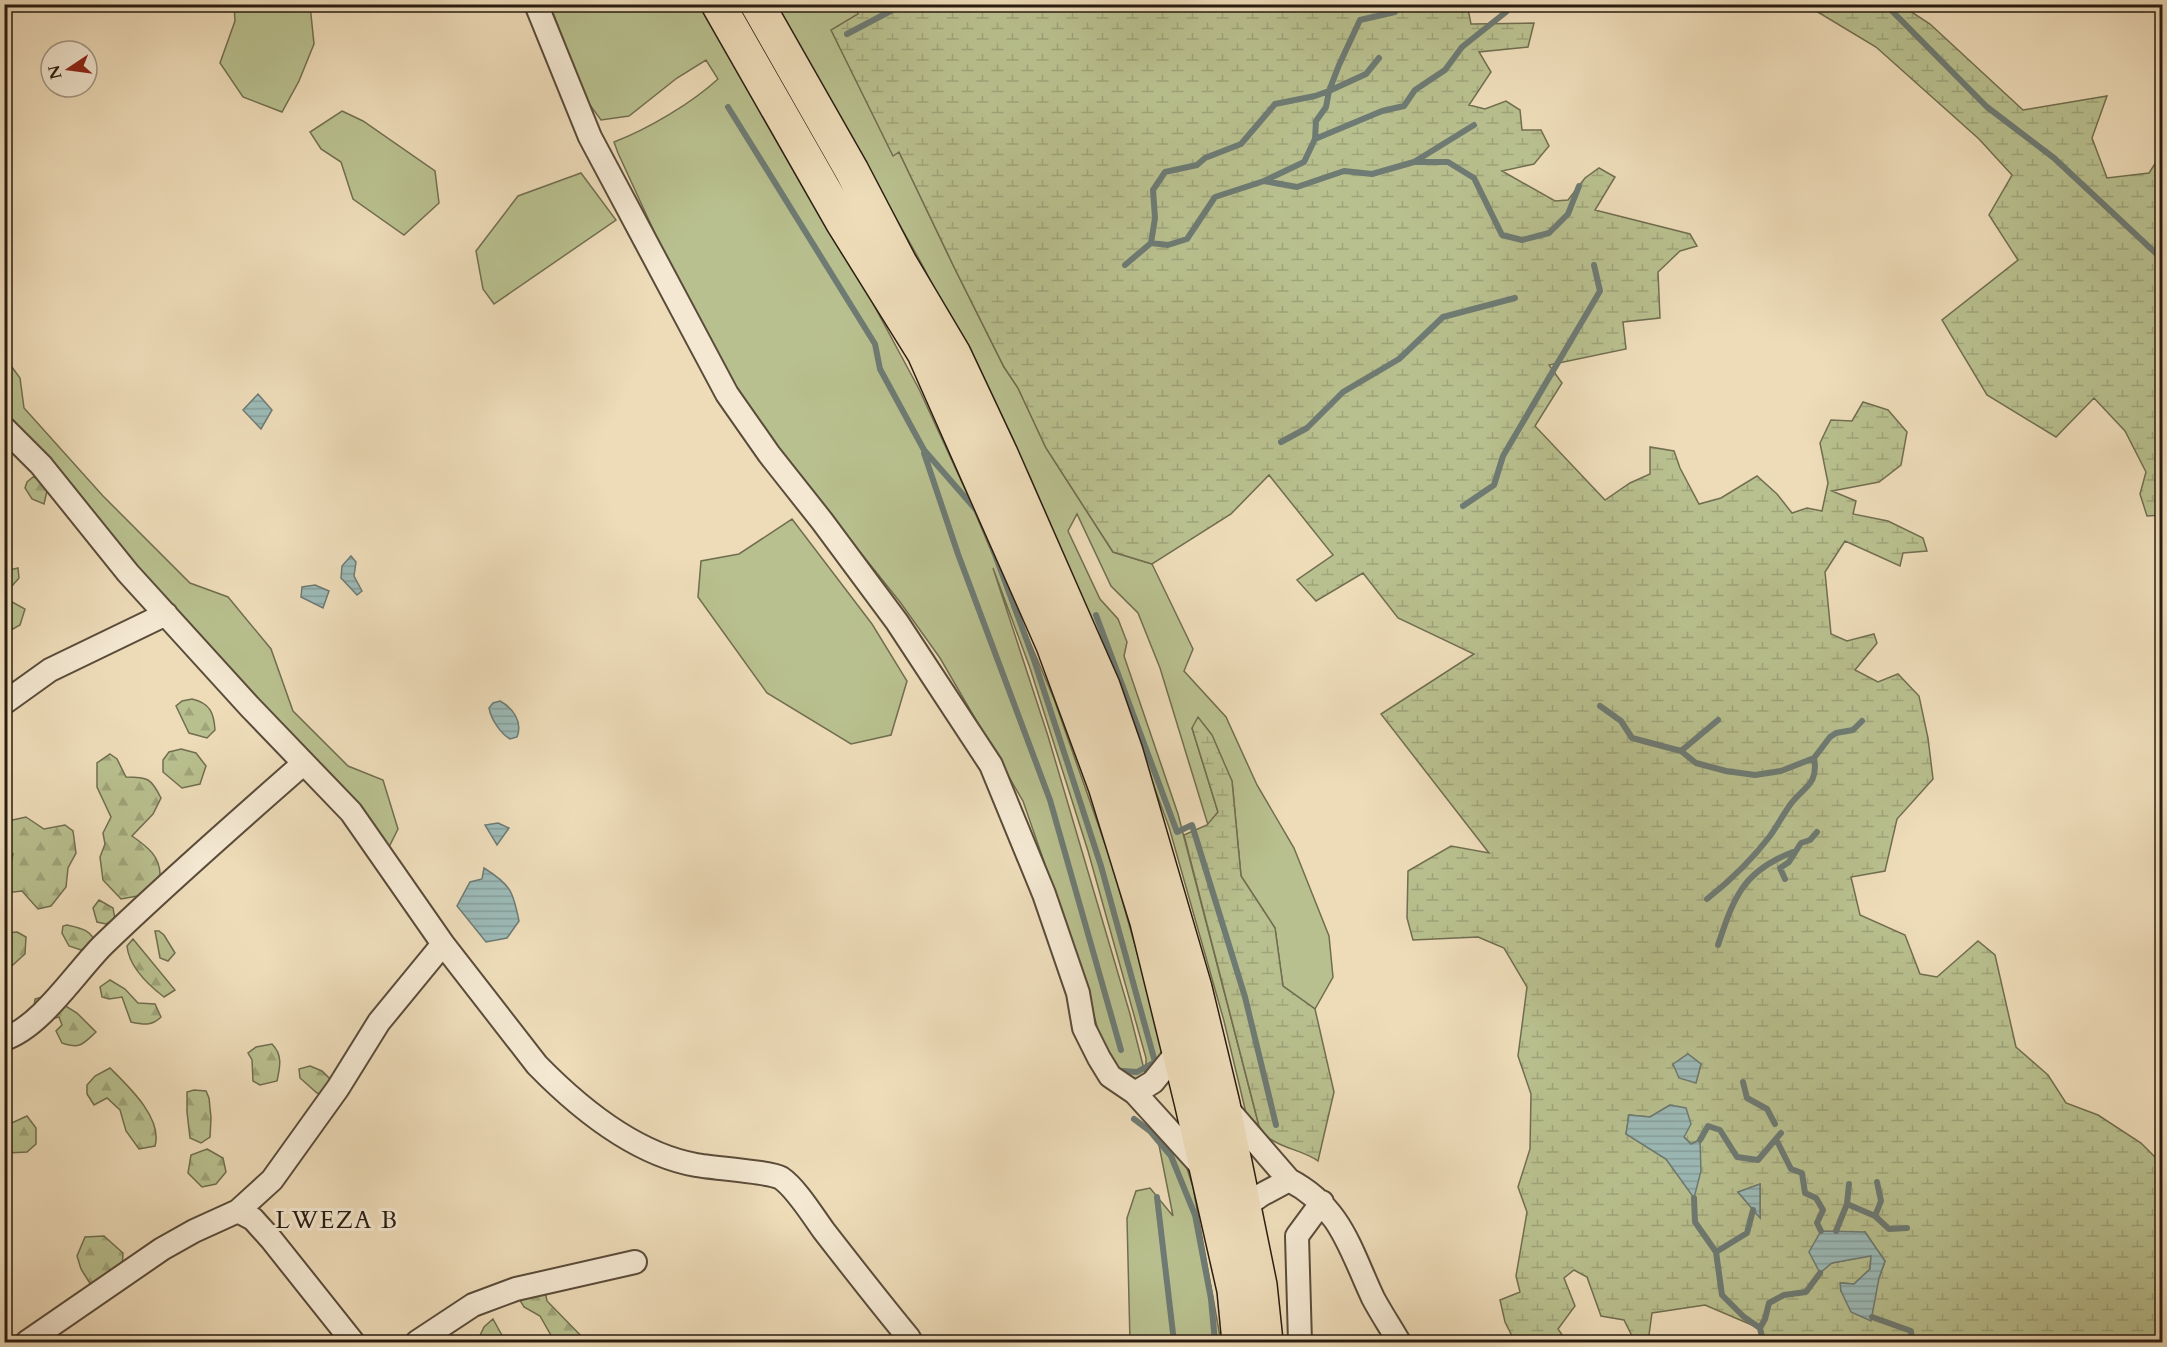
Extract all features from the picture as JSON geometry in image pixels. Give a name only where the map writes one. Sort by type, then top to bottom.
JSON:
[{"type":"highway","points":[[718,4],[843,223],[924,353],[1053,645],[1105,786],[1147,922],[1234,1290],[1239,1342]]},
{"type":"highway","points":[[757,4],[852,171],[900,263],[954,354],[1001,454],[1103,686],[1126,752],[1195,988],[1223,1104],[1260,1285],[1266,1342]]},
{"type":"street","points":[[536,4],[590,137],[727,394],[769,454],[897,622],[991,765],[1044,894],[1078,993],[1084,1028],[1110,1076],[1135,1093],[1208,1173]]},
{"type":"street","points":[[4,428],[41,465],[129,573],[166,614],[351,812],[443,944],[537,1065],[554,1082],[618,1134],[644,1149],[682,1162],[780,1177],[798,1197],[907,1341]]},
{"type":"street","points":[[4,703],[50,670],[166,614]]},
{"type":"street","points":[[4,1039],[14,1036],[56,1000],[85,963],[160,891],[304,763]]},
{"type":"street","points":[[27,1342],[162,1249],[238,1211],[272,1180],[338,1088],[379,1022],[443,944]]},
{"type":"street","points":[[1135,1093],[1153,1082],[1179,1050]]},
{"type":"street","points":[[1223,1104],[1289,1180],[1304,1187],[1322,1202],[1347,1241],[1374,1299],[1399,1342]]},
{"type":"street","points":[[1243,1208],[1289,1180]]},
{"type":"street","points":[[1300,1342],[1297,1236],[1322,1202]]},
{"type":"street","points":[[238,1211],[253,1219],[271,1239],[353,1342]]},
{"type":"street","points":[[417,1342],[473,1305],[516,1290],[635,1262]]},
{"type":"green space","points":[[855,4],[1467,4],[1471,24],[1534,23],[1528,47],[1479,52],[1491,72],[1469,105],[1485,109],[1506,101],[1520,110],[1522,130],[1541,130],[1549,146],[1534,164],[1502,171],[1555,201],[1568,200],[1585,178],[1599,168],[1615,177],[1595,210],[1690,234],[1697,246],[1680,251],[1658,272],[1660,318],[1623,322],[1626,349],[1549,365],[1562,383],[1535,426],[1605,500],[1630,483],[1650,474],[1650,447],[1674,451],[1680,468],[1699,504],[1721,498],[1757,476],[1777,494],[1792,513],[1807,508],[1822,511],[1828,483],[1820,443],[1831,420],[1852,421],[1863,402],[1888,410],[1907,432],[1901,465],[1879,482],[1832,491],[1856,501],[1853,514],[1888,521],[1923,538],[1927,551],[1903,553],[1900,566],[1845,541],[1825,572],[1831,634],[1847,641],[1874,634],[1877,643],[1855,670],[1878,682],[1898,674],[1919,696],[1928,738],[1933,779],[1897,819],[1885,871],[1851,877],[1860,915],[1905,935],[1920,974],[1937,977],[1978,941],[1995,955],[2016,1047],[2048,1075],[2066,1103],[2098,1115],[2141,1143],[2162,1164],[2162,1342],[1762,1342],[1759,1328],[1705,1305],[1652,1313],[1648,1342],[1635,1342],[1624,1320],[1601,1316],[1587,1277],[1574,1270],[1564,1278],[1575,1306],[1558,1329],[1567,1342],[1515,1342],[1505,1322],[1500,1300],[1520,1292],[1516,1276],[1527,1212],[1518,1187],[1530,1149],[1531,1094],[1518,1056],[1527,987],[1504,948],[1478,937],[1413,940],[1407,918],[1408,871],[1451,846],[1489,853],[1381,714],[1474,654],[1398,618],[1363,573],[1316,601],[1297,580],[1333,555],[1269,475],[1231,514],[1152,564],[1113,552],[1046,448],[1018,388],[1004,367],[954,267],[899,152],[893,156],[831,30],[858,14]],"holes":[[[1688,1054],[1701,1064],[1696,1082],[1673,1065]],[[1670,1105],[1684,1137],[1691,1144],[1699,1140],[1694,1197],[1666,1159],[1626,1134],[1629,1115],[1650,1117]],[[1760,1184],[1760,1217],[1738,1192]],[[1865,1232],[1885,1261],[1879,1278],[1841,1291],[1841,1283],[1854,1284],[1870,1269],[1871,1255],[1832,1263]]]},
{"type":"green space","points":[[234,5],[310,5],[314,44],[299,81],[282,112],[243,97],[220,63],[235,21]]},
{"type":"green space","points":[[550,5],[705,5],[798,164],[919,389],[965,489],[1054,699],[1112,864],[1165,1052],[1146,1081],[1111,1079],[1083,974],[1023,801],[940,658],[900,602],[736,397],[680,288],[618,153],[614,142],[669,115],[718,79],[706,60],[677,78],[629,116],[601,120],[587,101]],"holes":[[[993,568],[1030,668],[1088,851],[1146,1058],[1146,1077],[1130,1014],[1048,736]]]},
{"type":"green space","points":[[776,5],[855,5],[858,14],[832,31],[893,155],[899,152],[954,267],[1004,367],[1018,388],[1046,448],[1113,552],[1152,564],[1193,649],[1184,671],[1226,717],[1257,785],[1294,848],[1329,936],[1333,977],[1315,1009],[1283,986],[1275,928],[1241,876],[1232,781],[1192,728],[1218,812],[1208,825],[1160,668],[1138,613],[1111,586],[1077,514],[1068,531],[1100,599],[1118,619],[1127,642],[1124,656],[1178,814],[1259,1126],[1246,1113],[1224,1021],[1169,827],[1109,664],[1030,477],[924,268]]},
{"type":"green space","points":[[1806,5],[1901,5],[1930,24],[2023,110],[2107,96],[2092,138],[2107,178],[2149,173],[2162,153],[2162,515],[2147,516],[2140,494],[2146,472],[2125,431],[2094,398],[2056,437],[1987,395],[1942,320],[2018,260],[1989,215],[2012,175],[1979,139],[1876,47]]},
{"type":"green space","points":[[342,111],[363,121],[435,171],[439,203],[404,235],[353,199],[341,162],[321,149],[310,132]]},
{"type":"green space","points":[[581,173],[616,220],[494,304],[483,289],[476,251],[518,196]]},
{"type":"green space","points":[[6,359],[20,378],[24,408],[103,496],[190,583],[228,597],[271,649],[293,711],[348,766],[383,780],[398,829],[387,851],[331,775],[259,707],[117,550],[10,419],[5,408]]},
{"type":"green space","points":[[33,477],[44,480],[47,491],[44,504],[32,499],[25,488],[27,482]]},
{"type":"green space","points":[[792,519],[872,624],[907,681],[891,735],[851,744],[767,693],[698,597],[701,561],[739,554]]},
{"type":"green space","points":[[18,568],[19,578],[11,587],[5,588],[5,571]]},
{"type":"green space","points":[[5,598],[25,609],[20,625],[11,630],[5,642]]},
{"type":"green space","points":[[192,699],[207,706],[214,719],[215,730],[207,738],[189,733],[176,706],[182,701]]},
{"type":"green space","points":[[1198,717],[1212,735],[1232,781],[1241,876],[1275,928],[1283,986],[1315,1009],[1334,1092],[1318,1161],[1275,1142],[1259,1126],[1184,835],[1207,825],[1218,812],[1192,728]]},
{"type":"green space","points":[[181,749],[196,753],[206,766],[200,784],[182,788],[163,772],[163,760],[169,752]]},
{"type":"green space","points":[[110,754],[117,759],[126,777],[148,780],[161,798],[153,814],[132,836],[156,858],[160,877],[143,895],[121,899],[103,880],[100,857],[105,844],[103,833],[111,817],[97,787],[97,763]]},
{"type":"green space","points":[[26,817],[44,829],[65,825],[73,831],[76,853],[68,868],[66,887],[51,906],[38,909],[22,891],[5,893],[5,866],[11,863],[13,854],[5,845],[5,826],[8,821]]},
{"type":"green space","points":[[99,900],[113,908],[115,919],[106,924],[97,922],[93,908]]},
{"type":"green space","points":[[67,925],[89,933],[96,945],[81,950],[69,946],[62,933],[63,926]]},
{"type":"green space","points":[[155,931],[164,935],[175,953],[168,961],[160,958]]},
{"type":"green space","points":[[17,932],[26,937],[25,954],[5,972],[5,933]]},
{"type":"green space","points":[[133,939],[175,990],[164,997],[135,968],[127,946]]},
{"type":"green space","points":[[110,980],[125,989],[138,1003],[155,1004],[161,1017],[148,1024],[131,1022],[122,997],[109,999],[102,997],[100,987]]},
{"type":"green space","points":[[48,995],[77,1013],[96,1032],[77,1046],[62,1043],[56,1031],[62,1025],[59,1017],[47,1020],[33,1015],[35,999]]},
{"type":"green space","points":[[272,1044],[279,1057],[277,1081],[260,1085],[253,1081],[252,1060],[248,1053],[256,1047]]},
{"type":"green space","points":[[310,1066],[322,1071],[334,1083],[328,1096],[317,1093],[300,1078],[299,1069]]},
{"type":"green space","points":[[110,1068],[134,1093],[149,1114],[156,1135],[155,1146],[139,1149],[126,1131],[120,1110],[107,1098],[94,1105],[87,1094],[87,1085],[95,1076]]},
{"type":"green space","points":[[206,1091],[209,1098],[210,1137],[201,1143],[190,1138],[187,1092]]},
{"type":"green space","points":[[27,1116],[36,1128],[36,1144],[27,1152],[5,1152],[5,1126]]},
{"type":"green space","points":[[1156,1130],[1182,1153],[1193,1187],[1221,1342],[1130,1342],[1127,1218],[1136,1191],[1150,1188],[1173,1216]]},
{"type":"green space","points":[[207,1149],[223,1158],[226,1172],[216,1184],[202,1187],[188,1173],[191,1155]]},
{"type":"green space","points":[[104,1236],[123,1253],[122,1270],[91,1285],[81,1269],[77,1256],[85,1237]]},
{"type":"green space","points":[[545,1291],[547,1301],[587,1342],[551,1342],[553,1339],[540,1316],[524,1307],[518,1297]]},
{"type":"green space","points":[[493,1319],[504,1339],[503,1342],[477,1342],[484,1327]]},
{"type":"water","points":[[258,394],[272,410],[261,429],[243,410]]},
{"type":"water","points":[[351,556],[356,562],[354,576],[362,591],[357,595],[341,578],[342,566]]},
{"type":"water","points":[[315,585],[329,591],[323,608],[301,597],[302,587]]},
{"type":"water","points":[[500,701],[516,716],[519,726],[517,737],[510,739],[506,736],[492,717],[489,708],[493,703]]},
{"type":"water","points":[[498,823],[509,828],[497,845],[485,825]]},
{"type":"water","points":[[484,868],[500,879],[509,890],[515,902],[519,921],[507,938],[486,942],[457,906],[470,882],[482,879]]},
{"type":"water","points":[[1688,1054],[1701,1064],[1696,1083],[1679,1078],[1673,1064]]},
{"type":"water","points":[[1670,1105],[1686,1108],[1691,1124],[1684,1137],[1691,1144],[1700,1140],[1701,1171],[1694,1198],[1666,1159],[1626,1134],[1629,1115],[1650,1117]]},
{"type":"water","points":[[1760,1184],[1760,1218],[1738,1192]]},
{"type":"water","points":[[1821,1231],[1865,1232],[1885,1261],[1879,1278],[1871,1321],[1851,1312],[1841,1291],[1840,1283],[1854,1284],[1870,1269],[1871,1256],[1832,1263],[1820,1273],[1809,1252]]},
{"type":"waterway","points":[[847,34],[904,4]]},
{"type":"waterway","points":[[1892,11],[1987,107],[2054,158],[2162,259]]},
{"type":"waterway","points":[[1264,181],[1304,162],[1315,139],[1316,121],[1326,107],[1329,91],[1339,65],[1360,20],[1395,12]]},
{"type":"waterway","points":[[1315,139],[1382,111],[1404,106],[1415,90],[1445,70],[1462,47],[1506,12]]},
{"type":"waterway","points":[[1151,243],[1155,218],[1153,190],[1165,172],[1197,165],[1205,158],[1241,144],[1275,104],[1329,91],[1366,74],[1379,58]]},
{"type":"waterway","points":[[728,107],[875,344],[880,369],[924,450],[978,512]]},
{"type":"waterway","points":[[1125,265],[1151,243],[1168,245],[1187,239],[1215,197],[1264,181],[1297,187],[1344,171],[1372,174],[1414,162],[1474,125]]},
{"type":"waterway","points":[[1415,162],[1448,162],[1474,178],[1502,235],[1522,240],[1549,233],[1568,214],[1579,186]]},
{"type":"waterway","points":[[1463,506],[1494,485],[1503,456],[1600,291],[1594,265]]},
{"type":"waterway","points":[[1281,442],[1307,428],[1343,392],[1399,359],[1443,317],[1515,298]]},
{"type":"waterway","points":[[924,453],[958,554],[1050,800],[1121,1050]]},
{"type":"waterway","points":[[993,549],[1034,660],[1101,866],[1155,1062],[1137,1072],[1122,1071]]},
{"type":"waterway","points":[[1096,615],[1177,832],[1192,825],[1245,997],[1276,1125]]},
{"type":"waterway","points":[[1600,706],[1621,721],[1632,738],[1681,751],[1696,763],[1726,771],[1755,775],[1781,771],[1814,758],[1830,737],[1836,733],[1853,730],[1862,721]]},
{"type":"waterway","points":[[1681,751],[1718,720]]},
{"type":"waterway","points":[[1707,899],[1756,854],[1790,805],[1809,785],[1814,774],[1814,758]]},
{"type":"waterway","points":[[1785,879],[1780,868],[1789,862],[1801,843],[1810,840],[1817,832]]},
{"type":"waterway","points":[[1718,945],[1729,913],[1743,888],[1762,868],[1793,852]]},
{"type":"waterway","points":[[1743,1082],[1747,1098],[1767,1109],[1775,1124]]},
{"type":"waterway","points":[[1134,1119],[1150,1131],[1171,1156],[1195,1215],[1211,1299],[1215,1342]]},
{"type":"waterway","points":[[1700,1140],[1708,1126],[1720,1130],[1737,1157],[1758,1160],[1781,1133]]},
{"type":"waterway","points":[[1776,1139],[1791,1169],[1802,1173],[1805,1193],[1816,1198],[1823,1210],[1817,1223],[1821,1231]]},
{"type":"waterway","points":[[1875,1216],[1881,1201],[1877,1182]]},
{"type":"waterway","points":[[1836,1231],[1847,1204],[1849,1184]]},
{"type":"waterway","points":[[1157,1197],[1174,1342]]},
{"type":"waterway","points":[[1694,1198],[1695,1222],[1716,1252],[1722,1295],[1744,1317],[1760,1328]]},
{"type":"waterway","points":[[1847,1204],[1875,1216],[1889,1229],[1907,1228]]},
{"type":"waterway","points":[[1716,1252],[1747,1233],[1753,1210]]},
{"type":"waterway","points":[[1763,1342],[1760,1328],[1769,1303],[1784,1295],[1806,1292],[1820,1273]]},
{"type":"waterway","points":[[1872,1317],[1911,1331],[1912,1342]]},
{"type":"district","name":"LWEZA B","points":[[337,1220]]}]
